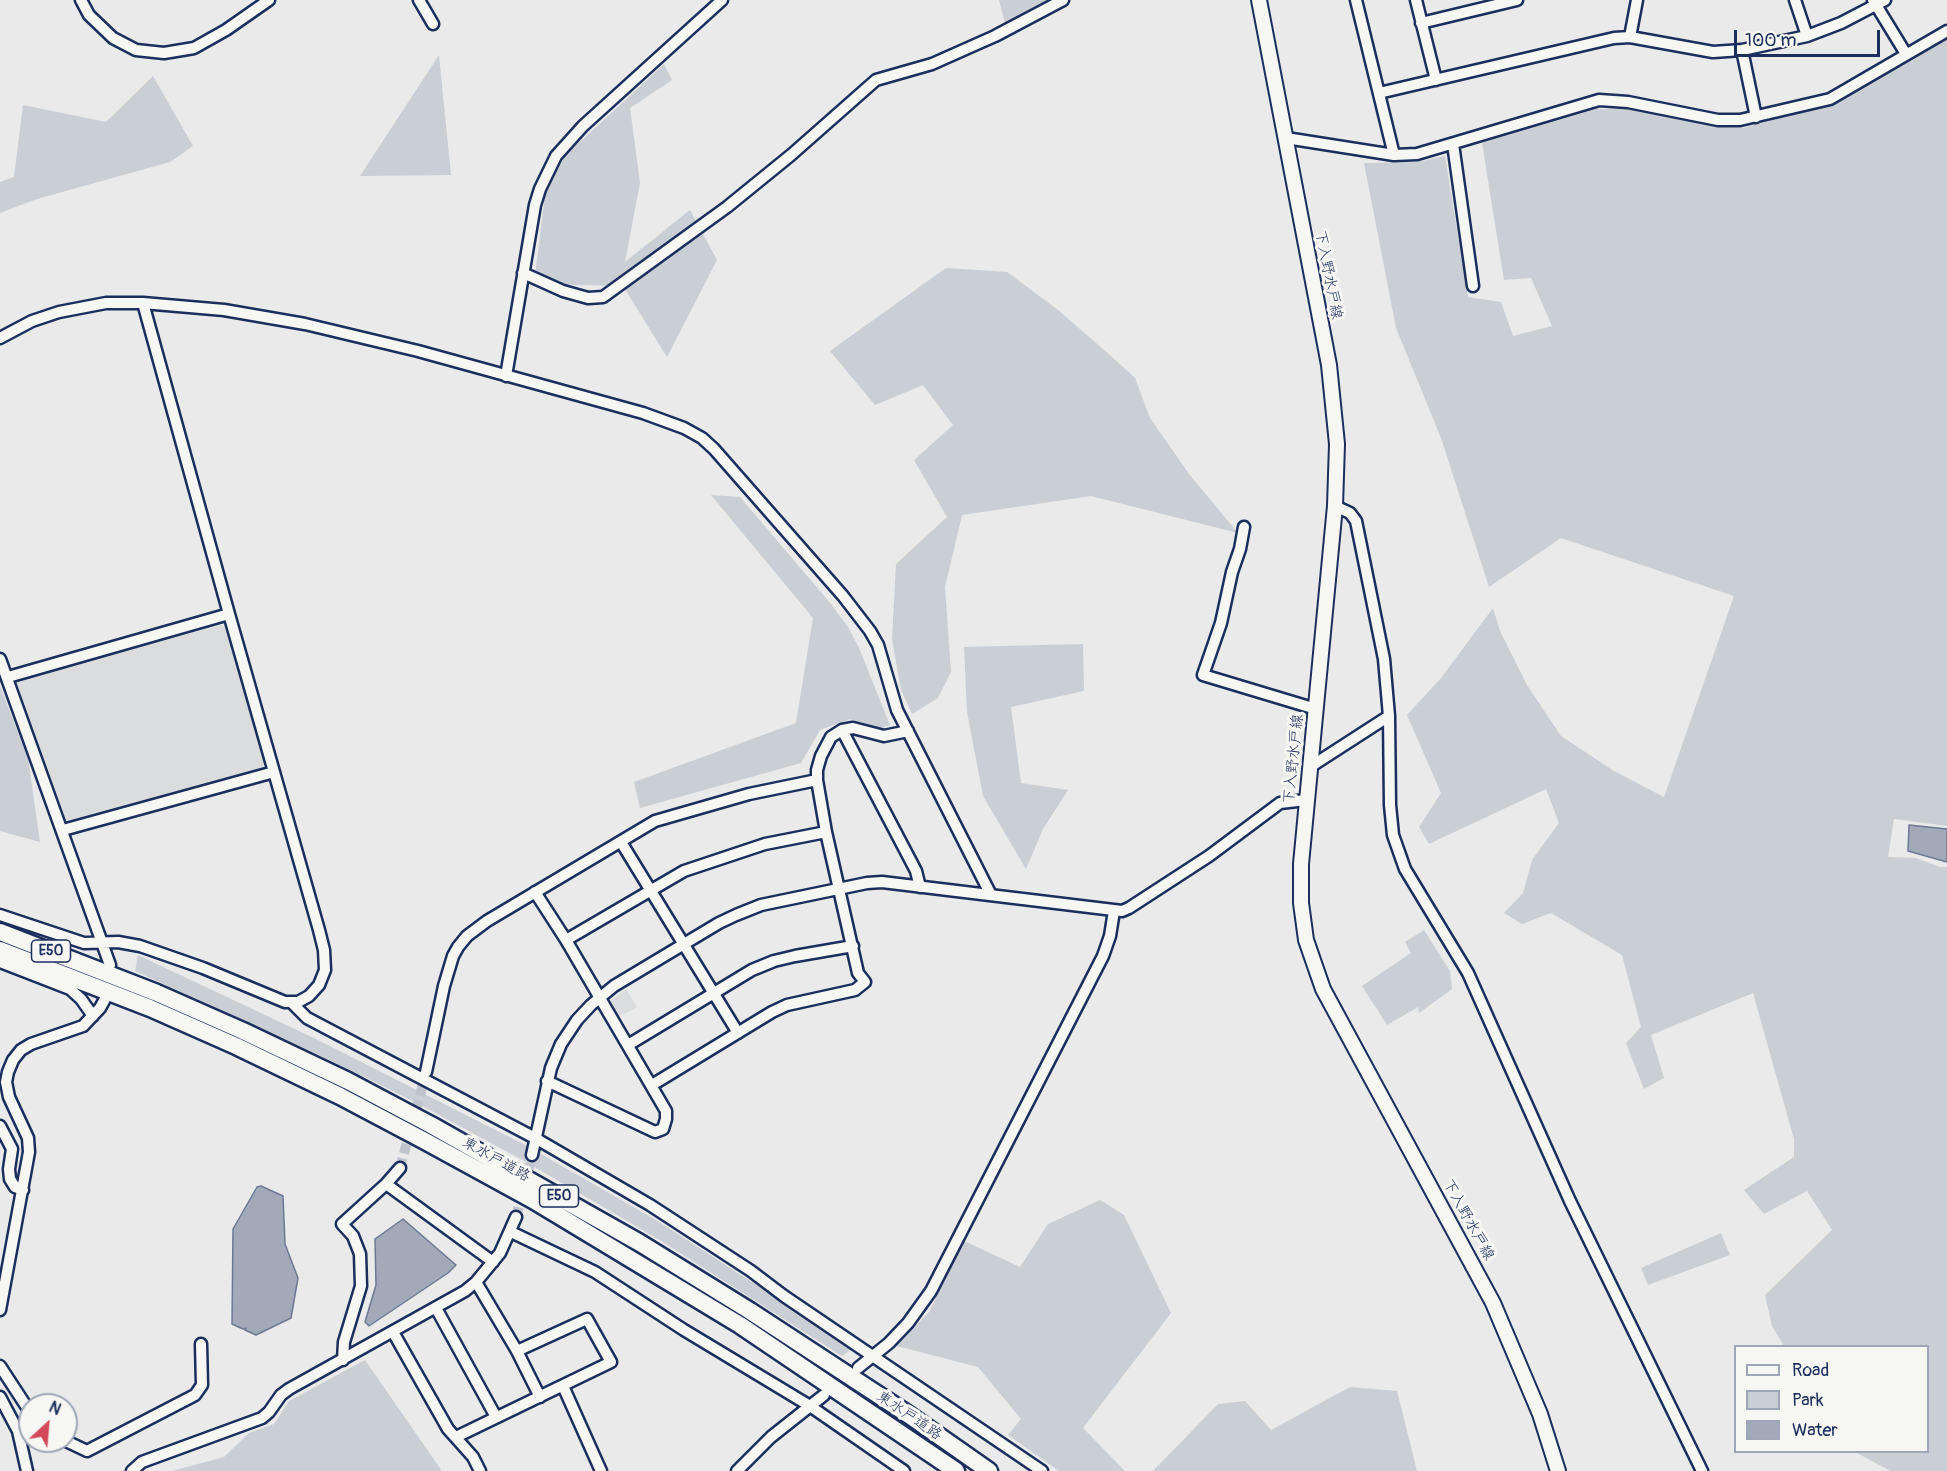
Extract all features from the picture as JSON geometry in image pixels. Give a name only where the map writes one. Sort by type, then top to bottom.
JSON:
[{"type":"highway","name":"東水戸道路","points":[[0,932],[106,968],[348,1081],[432,1125],[640,1243],[750,1311],[909,1415],[989,1471]]},
{"type":"highway","name":"東水戸道路","points":[[0,950],[102,993],[150,1008],[236,1046],[340,1096],[533,1200],[740,1325],[956,1471]]},
{"type":"main road","name":"下入野水戸線","points":[[1260,0],[1329,365],[1337,444],[1335,506],[1301,864],[1301,903],[1306,940],[1323,989],[1493,1303],[1540,1414],[1558,1471]]},
{"type":"street","points":[[81,0],[89,15],[112,38],[136,51],[164,53],[194,48],[226,30],[269,0]]},
{"type":"street","points":[[419,0],[433,24]]},
{"type":"street","points":[[506,376],[535,205],[556,156],[583,126],[722,0]]},
{"type":"street","points":[[523,273],[563,291],[588,298],[603,297],[736,199],[791,155],[876,80],[932,64],[995,36],[1063,0]]},
{"type":"street","points":[[1356,0],[1394,155]]},
{"type":"street","points":[[1416,0],[1436,80]]},
{"type":"street","points":[[1421,23],[1517,0]]},
{"type":"street","points":[[1630,37],[1637,0]]},
{"type":"street","points":[[1795,0],[1807,36]]},
{"type":"street","points":[[1379,93],[1614,38],[1630,37],[1713,52],[1742,50],[1807,36],[1841,23],[1878,2],[1906,54]]},
{"type":"street","points":[[1286,138],[1394,155],[1417,154],[1599,100],[1628,102],[1718,120],[1740,120],[1830,99],[1947,31]]},
{"type":"street","points":[[1742,50],[1756,117]]},
{"type":"street","points":[[1453,144],[1473,286]]},
{"type":"street","points":[[0,338],[32,321],[59,312],[106,303],[142,303],[224,309],[285,320],[418,351],[666,420],[702,438],[865,623],[878,645],[897,710],[991,895]]},
{"type":"street","points":[[0,915],[84,943],[128,943],[140,946],[202,968],[285,1002],[292,1003],[304,999],[314,991],[322,977],[325,963],[319,930],[228,615],[142,303]]},
{"type":"street","points":[[1335,506],[1350,513],[1356,521],[1384,658],[1389,716],[1390,805],[1393,835],[1405,868],[1468,973],[1570,1201],[1702,1471]]},
{"type":"street","points":[[1244,527],[1221,623],[1203,675],[1316,710]]},
{"type":"street","points":[[8,677],[228,615]]},
{"type":"street","points":[[0,659],[103,942],[106,968]]},
{"type":"street","points":[[1310,767],[1389,716]]},
{"type":"street","points":[[652,1085],[787,1005],[855,990],[865,982],[858,973],[841,888],[826,832],[817,780],[819,763],[831,737],[842,730],[853,728],[884,736],[909,731]]},
{"type":"street","points":[[842,730],[916,871],[920,887]]},
{"type":"street","points":[[63,830],[274,772]]},
{"type":"street","points":[[426,1072],[451,963],[458,947],[467,936],[487,921],[655,821],[749,794],[817,780]]},
{"type":"street","points":[[532,1155],[547,1081],[555,1056],[568,1032],[599,998],[628,977],[718,923],[761,905],[882,882],[1114,911],[1129,908],[1209,856],[1280,803],[1306,800]]},
{"type":"street","points":[[566,940],[684,871],[755,847],[826,832]]},
{"type":"street","points":[[621,842],[738,1033]]},
{"type":"street","points":[[535,892],[652,1085],[666,1111],[663,1129],[654,1132],[547,1081]]},
{"type":"street","points":[[858,1368],[909,1323],[931,1291],[1103,956],[1110,936],[1114,911]]},
{"type":"street","points":[[628,1045],[752,970],[774,961],[853,946]]},
{"type":"street","points":[[0,962],[70,989],[81,999],[93,1016]]},
{"type":"street","points":[[0,1310],[29,1152],[28,1138],[9,1097],[6,1082],[8,1072],[13,1060],[21,1050],[31,1044],[83,1026],[93,1016],[102,993]]},
{"type":"street","points":[[292,1003],[307,1018],[535,1137],[650,1205],[751,1271],[784,1296],[1042,1471]]},
{"type":"street","points":[[0,1126],[12,1149],[10,1179],[22,1190]]},
{"type":"street","points":[[343,1359],[345,1342],[361,1286],[360,1254],[352,1236],[342,1224],[400,1168]]},
{"type":"street","points":[[386,1184],[493,1262]]},
{"type":"street","points":[[132,1471],[142,1462],[253,1422],[269,1412],[281,1395],[289,1389],[436,1308],[476,1282],[493,1262],[511,1232],[516,1217]]},
{"type":"street","points":[[511,1232],[595,1272],[684,1330],[810,1406],[904,1471]]},
{"type":"street","points":[[476,1282],[517,1351],[540,1397]]},
{"type":"street","points":[[436,1308],[496,1417]]},
{"type":"street","points":[[456,1437],[611,1362],[587,1319],[517,1351]]},
{"type":"street","points":[[393,1332],[448,1429],[473,1457],[480,1471]]},
{"type":"street","points":[[78,1447],[87,1451],[195,1395],[202,1386],[201,1344]]},
{"type":"street","points":[[0,1366],[18,1394]]},
{"type":"street","points":[[563,1386],[601,1471]]},
{"type":"street","points":[[737,1471],[771,1437],[824,1395]]},
{"type":"street","points":[[0,1397],[18,1431],[27,1471]]},
{"type":"shaded area","points":[[221,625],[228,628],[265,762],[262,769],[73,823],[65,820],[16,688],[18,680]]},
{"type":"shaded area","points":[[626,989],[637,1007],[616,1018],[607,1003]]},
{"type":"green space","points":[[999,0],[1048,0],[1005,23]]},
{"type":"green space","points":[[1947,38],[1947,826],[1894,819],[1888,857],[1916,858],[1940,867],[1947,867],[1947,1471],[1891,1471],[1857,1453],[1929,1453],[1929,1345],[1783,1345],[1772,1326],[1765,1295],[1832,1230],[1807,1191],[1764,1214],[1744,1190],[1794,1157],[1794,1139],[1753,993],[1651,1035],[1664,1078],[1644,1089],[1626,1043],[1641,1027],[1622,955],[1551,913],[1522,924],[1504,913],[1523,893],[1532,860],[1559,823],[1546,789],[1429,844],[1419,827],[1441,793],[1407,715],[1441,678],[1493,608],[1500,631],[1527,685],[1561,736],[1614,771],[1664,797],[1734,596],[1561,538],[1489,587],[1441,438],[1396,328],[1364,163],[1418,162],[1445,156],[1468,297],[1501,302],[1513,336],[1552,326],[1531,278],[1504,280],[1482,143],[1596,109],[1625,109],[1717,127],[1743,128],[1826,106],[1913,60]]},
{"type":"green space","points":[[439,55],[451,175],[360,176]]},
{"type":"green space","points":[[664,64],[672,80],[630,108],[640,183],[625,262],[690,210],[717,260],[667,357],[623,286],[534,284],[545,195],[565,156]]},
{"type":"green space","points":[[153,76],[193,146],[170,162],[37,199],[0,213],[0,182],[14,177],[23,105],[106,122]]},
{"type":"green space","points":[[946,268],[1007,272],[1058,310],[1111,356],[1135,378],[1150,418],[1189,474],[1238,533],[1091,496],[962,515],[945,587],[951,672],[938,698],[912,714],[901,690],[892,639],[896,564],[947,517],[914,460],[953,425],[923,385],[875,405],[830,351]]},
{"type":"green space","points":[[711,495],[740,497],[831,604],[848,627],[859,648],[890,725],[881,728],[850,719],[820,730],[801,763],[640,808],[634,782],[796,723],[813,618]]},
{"type":"green space","points":[[1083,644],[1084,691],[1011,707],[1021,783],[1068,790],[1043,829],[1026,869],[983,796],[967,712],[964,647]]},
{"type":"green space","points":[[0,686],[28,758],[40,842],[0,831]]},
{"type":"green space","points":[[1424,930],[1450,971],[1452,989],[1419,1013],[1418,1007],[1387,1025],[1362,986],[1411,953],[1405,942]]},
{"type":"green space","points":[[138,955],[318,1040],[529,1147],[656,1220],[854,1348],[842,1356],[658,1239],[526,1162],[415,1102],[321,1056],[135,971]]},
{"type":"green space","points":[[1100,1200],[1124,1215],[1171,1313],[1083,1428],[1125,1471],[1059,1471],[1008,1435],[1021,1419],[978,1367],[897,1346],[929,1312],[964,1241],[1020,1267],[1048,1224]]},
{"type":"green space","points":[[1721,1233],[1730,1255],[1648,1285],[1641,1268]]},
{"type":"green space","points":[[365,1360],[442,1471],[172,1471],[224,1457],[249,1433],[274,1424],[289,1401]]},
{"type":"green space","points":[[1350,1387],[1397,1391],[1417,1471],[1153,1471],[1218,1404],[1245,1401],[1271,1430]]},
{"type":"water","points":[[1909,825],[1947,829],[1947,862],[1908,851]]},
{"type":"water","points":[[261,1186],[283,1196],[285,1244],[298,1278],[291,1318],[256,1335],[245,1330],[246,1328],[232,1324],[233,1229],[257,1187]]},
{"type":"water","points":[[403,1219],[456,1265],[448,1273],[369,1326],[365,1322],[376,1285],[375,1239]]},
{"type":"tunnel","points":[[400,1168],[426,1073]]},
{"type":"tunnel","points":[[516,1217],[532,1155]]}]
